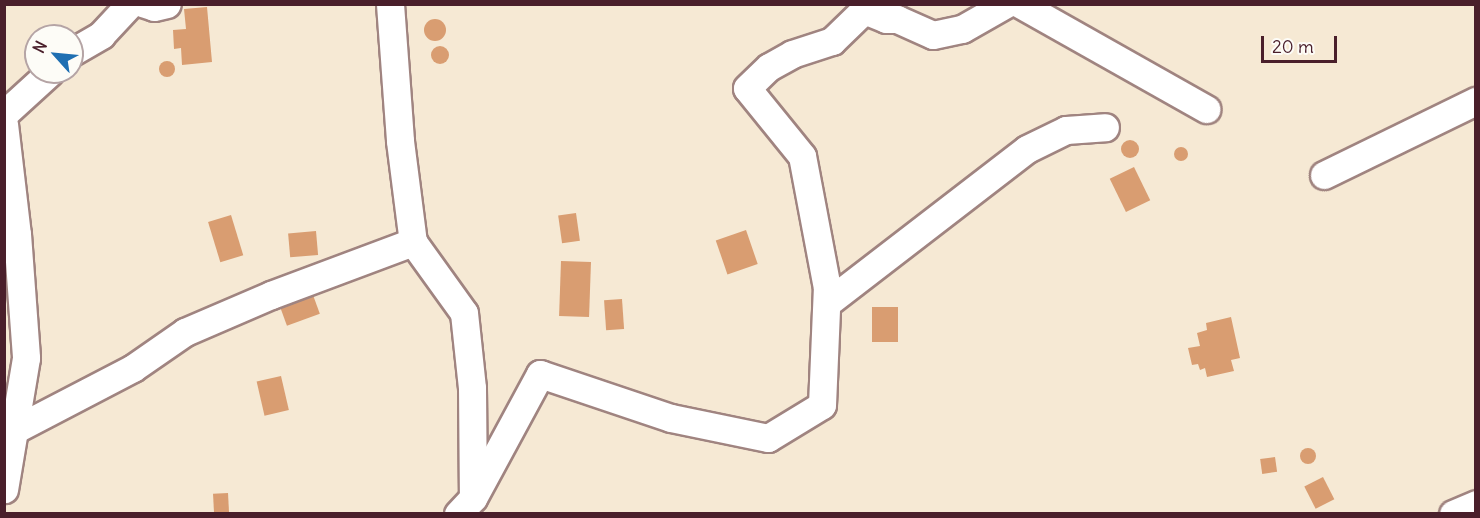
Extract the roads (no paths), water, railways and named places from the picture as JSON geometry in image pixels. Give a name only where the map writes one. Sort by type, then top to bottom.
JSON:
[{"type":"street","points":[[84,45],[101,35],[130,4]]},
{"type":"street","points":[[145,4],[154,7],[167,4]]},
{"type":"street","points":[[390,4],[400,141],[412,242],[464,313],[472,388],[466,508]]},
{"type":"street","points":[[466,508],[540,374],[671,418],[768,438],[822,405],[827,288],[802,156],[747,88],[769,67],[832,41],[858,7],[933,35],[962,29],[1006,4]]},
{"type":"street","points":[[1020,4],[1206,109]]},
{"type":"street","points":[[4,114],[38,84]]},
{"type":"street","points":[[1324,175],[1476,101]]},
{"type":"street","points":[[4,124],[18,234],[26,358],[4,489]]},
{"type":"street","points":[[826,303],[1027,149],[1066,130],[1105,127]]},
{"type":"street","points":[[15,430],[133,368],[185,332],[271,295],[412,242]]},
{"type":"street","points":[[1453,513],[1476,504]]}]
